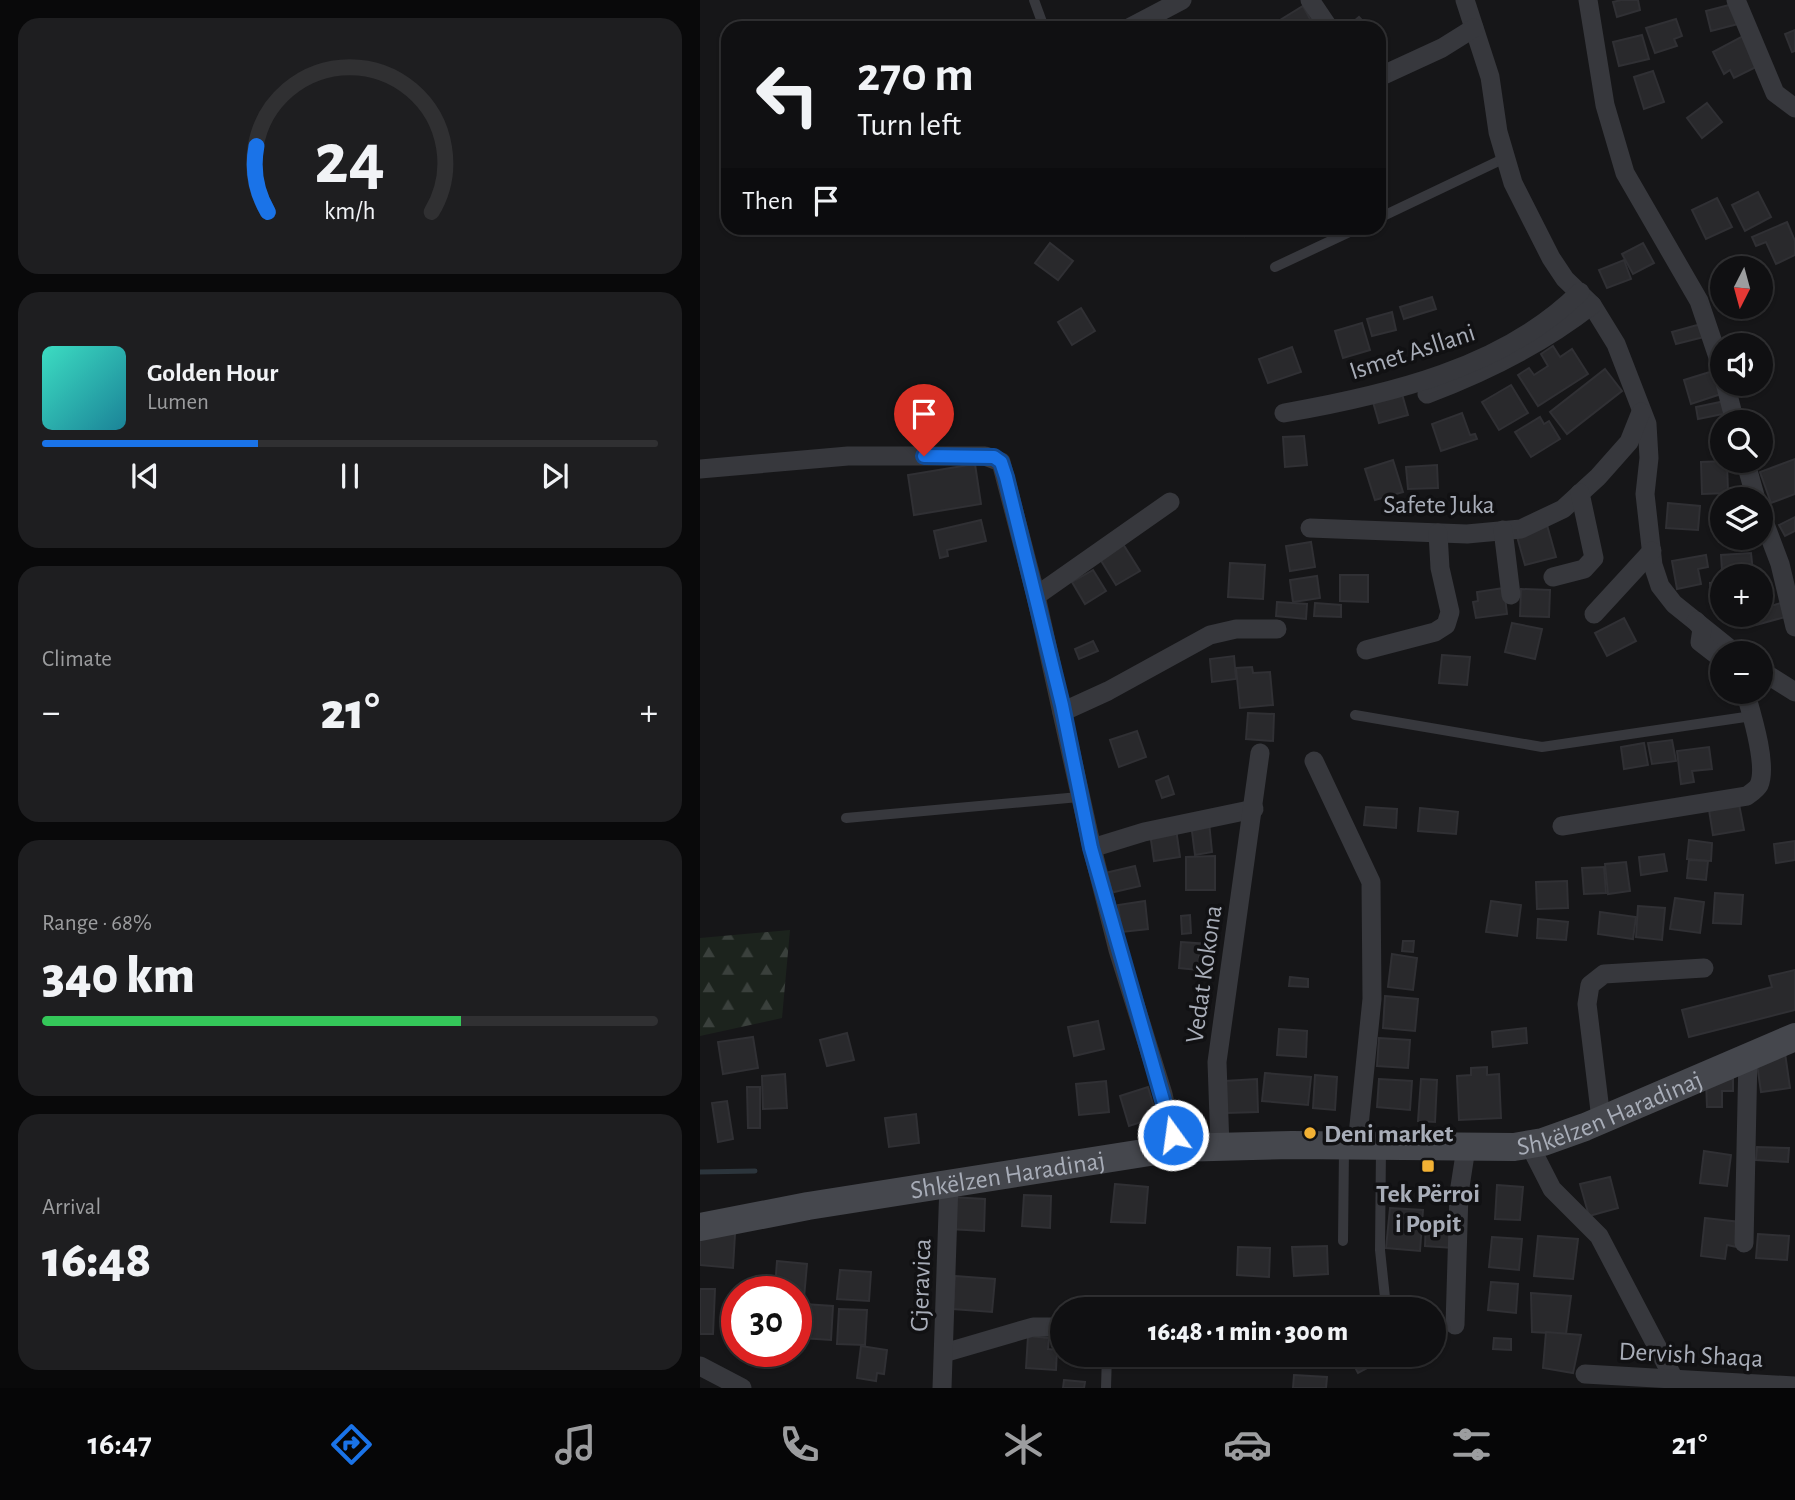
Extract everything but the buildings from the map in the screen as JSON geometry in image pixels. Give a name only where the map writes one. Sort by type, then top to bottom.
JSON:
[{"type":"street","points":[[1142,21],[1182,0]]},
{"type":"street","points":[[1310,0],[1324,21]]},
{"type":"street","points":[[1465,0],[1490,77],[1498,132],[1513,183],[1539,238],[1565,279],[1586,298],[1616,344],[1647,424],[1649,458],[1645,494],[1652,551],[1660,586],[1674,604],[1720,641]]},
{"type":"street","points":[[1588,0],[1605,105],[1625,173],[1699,301],[1710,334]]},
{"type":"street","points":[[1736,0],[1775,93],[1795,108]]},
{"type":"street","points":[[1386,74],[1442,48],[1474,28]]},
{"type":"street","name":"Ismet Asllani","points":[[1427,394],[1471,378],[1565,326],[1586,298]]},
{"type":"street","name":"Ismet Asllani","points":[[1284,413],[1335,404],[1421,381],[1483,358],[1586,298]]},
{"type":"street","name":"Safete Juka","points":[[1310,528],[1438,533],[1521,529],[1552,514],[1580,493],[1629,442],[1641,412]]},
{"type":"street","points":[[700,469],[849,456],[994,457],[1001,462],[1036,596],[1091,848],[1118,950],[1160,1083],[1175,1148]]},
{"type":"street","points":[[1553,577],[1584,569],[1594,558],[1592,537],[1580,493]]},
{"type":"street","points":[[1036,596],[1170,502]]},
{"type":"street","points":[[1503,530],[1511,595]]},
{"type":"street","points":[[1366,650],[1423,636],[1446,625],[1450,612],[1440,568],[1438,533]]},
{"type":"street","points":[[1773,545],[1795,627]]},
{"type":"street","points":[[1594,614],[1652,551]]},
{"type":"street","points":[[1695,620],[1702,629],[1700,642],[1710,650]]},
{"type":"street","points":[[1062,712],[1108,691],[1210,635],[1236,629],[1277,629]]},
{"type":"street","points":[[1773,678],[1795,692]]},
{"type":"street","points":[[1562,826],[1747,796],[1759,786],[1761,773],[1749,704]]},
{"type":"street","name":"Vedat Kokona","points":[[1220,1147],[1217,1062],[1260,753]]},
{"type":"street","points":[[1314,761],[1371,882],[1372,999],[1361,1146]]},
{"type":"street","points":[[1091,848],[1144,832],[1254,809]]},
{"type":"street","points":[[1601,1119],[1587,1004],[1590,985],[1604,974],[1704,968]]},
{"type":"street","name":"Shkëlzen Haradinaj","points":[[700,1227],[949,1183],[1175,1148],[1361,1146],[1466,1149],[1529,1144],[1601,1119],[1795,1037]]},
{"type":"street","points":[[1744,1243],[1748,1056]]},
{"type":"street","points":[[1529,1144],[1552,1189],[1599,1236],[1674,1379]]},
{"type":"street","points":[[1455,1325],[1459,1193],[1466,1149]]},
{"type":"street","name":"Gjeravica","points":[[942,1388],[949,1183]]},
{"type":"street","points":[[944,1353],[1033,1327],[1050,1327]]},
{"type":"street","points":[[700,1366],[742,1388]]},
{"type":"street","name":"Dervish Shaqa","points":[[1585,1374],[1795,1386]]},
{"type":"lane","points":[[1034,0],[1042,21]]},
{"type":"lane","points":[[1386,215],[1505,158]]},
{"type":"lane","points":[[1275,267],[1344,235]]},
{"type":"lane","points":[[1355,715],[1542,747],[1752,716]]},
{"type":"lane","points":[[846,818],[1079,797]]},
{"type":"lane","points":[[1343,1241],[1361,1146]]},
{"type":"lane","points":[[1361,1146],[1380,1250],[1385,1297]]},
{"type":"lane","points":[[1106,1388],[1107,1367]]},
{"type":"green space","points":[[790,930],[782,1018],[700,1036],[700,938]]},
{"type":"waterway","points":[[700,1172],[755,1171]]},
{"type":"place","name":"Deni market","points":[[1310,1133]]},
{"type":"place","name":"Tek Përroi i Popit","points":[[1428,1166]]},
{"type":"route","points":[[924,456],[985,456],[994,457],[1001,462],[1062,705],[1091,848],[1118,950],[1148,1038],[1173,1135]]}]
